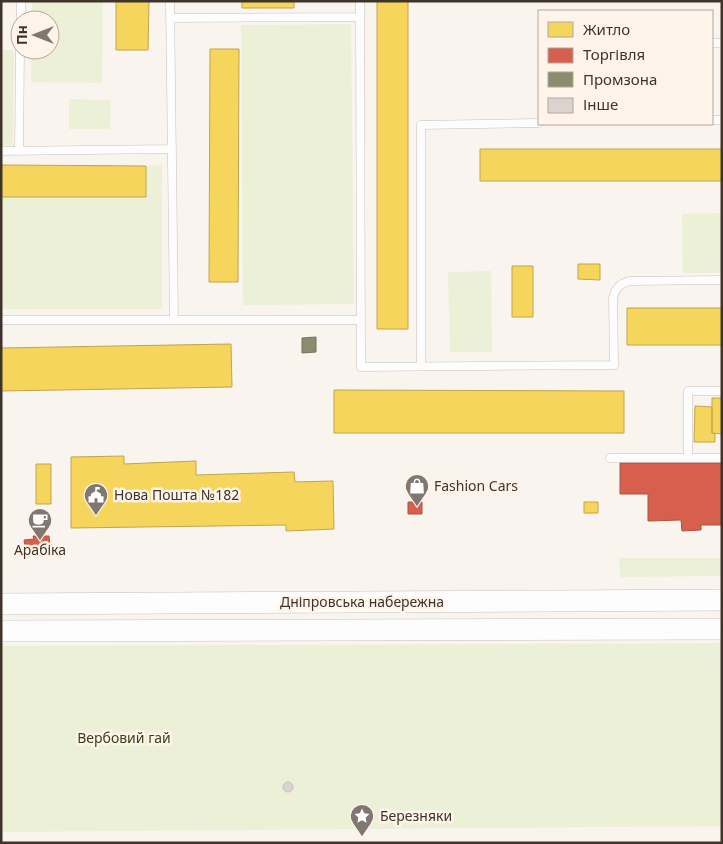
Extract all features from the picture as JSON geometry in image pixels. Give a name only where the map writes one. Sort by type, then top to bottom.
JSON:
[{"type":"main road","name":"Дніпровська набережна","points":[[1,604],[722,600]]},
{"type":"main road","name":"Дніпровська набережна","points":[[1,631],[722,629]]},
{"type":"lane","points":[[170,1],[174,320]]},
{"type":"lane","points":[[360,1],[361,367],[614,365],[613,298],[616,289],[622,283],[631,280],[722,280]]},
{"type":"lane","points":[[170,18],[360,17]]},
{"type":"lane","points":[[19,151],[20,60]]},
{"type":"lane","points":[[421,366],[421,126],[538,123]]},
{"type":"lane","points":[[1,151],[172,150]]},
{"type":"lane","points":[[1,320],[361,320]]},
{"type":"lane","points":[[688,458],[688,391],[722,391]]},
{"type":"lane","points":[[610,458],[722,458]]},
{"type":"green space","points":[[32,1],[103,1],[102,83],[31,82],[32,60],[60,60],[60,10],[32,10]]},
{"type":"green space","points":[[351,24],[354,304],[243,305],[241,25]]},
{"type":"green space","points":[[1,50],[10,50],[10,60],[14,60],[13,145],[1,145]]},
{"type":"green space","points":[[69,99],[111,100],[110,129],[69,129]]},
{"type":"green space","points":[[162,165],[162,309],[1,309],[1,197],[146,197],[146,166]]},
{"type":"green space","points":[[722,213],[722,273],[683,273],[682,214]]},
{"type":"green space","points":[[491,271],[492,352],[450,352],[448,272]]},
{"type":"green space","points":[[619,558],[722,558],[722,576],[620,577]]},
{"type":"green space","name":"Вербовий гай","points":[[722,643],[722,826],[1,832],[1,646]]},
{"type":"building: Житло","points":[[116,1],[149,1],[148,50],[116,50]]},
{"type":"building: Житло","points":[[242,1],[294,1],[294,8],[242,8]]},
{"type":"building: Житло","points":[[377,1],[408,1],[408,329],[377,329]]},
{"type":"building: Житло","points":[[210,49],[239,49],[238,282],[209,282]]},
{"type":"building: Житло","points":[[480,149],[722,149],[722,181],[480,181]]},
{"type":"building: Житло","points":[[1,165],[146,166],[146,197],[1,197]]},
{"type":"building: Житло","points":[[578,264],[600,264],[600,280],[578,279]]},
{"type":"building: Житло","points":[[512,266],[533,266],[533,317],[512,317]]},
{"type":"building: Житло","points":[[627,308],[722,308],[722,345],[627,345]]},
{"type":"building: Житло","points":[[231,344],[232,387],[1,391],[1,348]]},
{"type":"building: Житло","points":[[334,390],[624,391],[624,433],[334,433]]},
{"type":"building: Житло","points":[[712,398],[722,398],[722,434],[712,433]]},
{"type":"building: Житло","points":[[695,406],[712,407],[712,433],[715,434],[715,442],[694,442]]},
{"type":"building: Житло","points":[[124,456],[124,464],[196,461],[196,475],[294,472],[295,482],[333,481],[334,529],[286,531],[286,525],[71,528],[71,457]]},
{"type":"building: Житло","points":[[36,464],[51,464],[51,504],[36,504]]},
{"type":"building: Житло","points":[[584,502],[598,502],[598,513],[584,513]]},
{"type":"building: Торгівля","points":[[620,463],[722,463],[722,525],[701,525],[701,530],[682,531],[681,520],[648,521],[648,494],[620,494]]},
{"type":"building: Торгівля","points":[[408,502],[422,502],[422,514],[408,514]]},
{"type":"building: Торгівля","points":[[33,536],[49,536],[50,547],[25,547],[24,540],[34,539]]},
{"type":"building: Промзона","points":[[316,337],[316,352],[302,353],[302,338]]},
{"type":"building: Інше","points":[[286,782],[290,782],[293,787],[292,791],[286,792],[283,789],[283,785]]},
{"type":"place","name":"Fashion Cars","points":[[417,507]]},
{"type":"place","name":"Нова Пошта №182","points":[[96,516]]},
{"type":"place","name":"Арабіка","points":[[40,541]]},
{"type":"place","name":"Березняки","points":[[362,837]]}]
